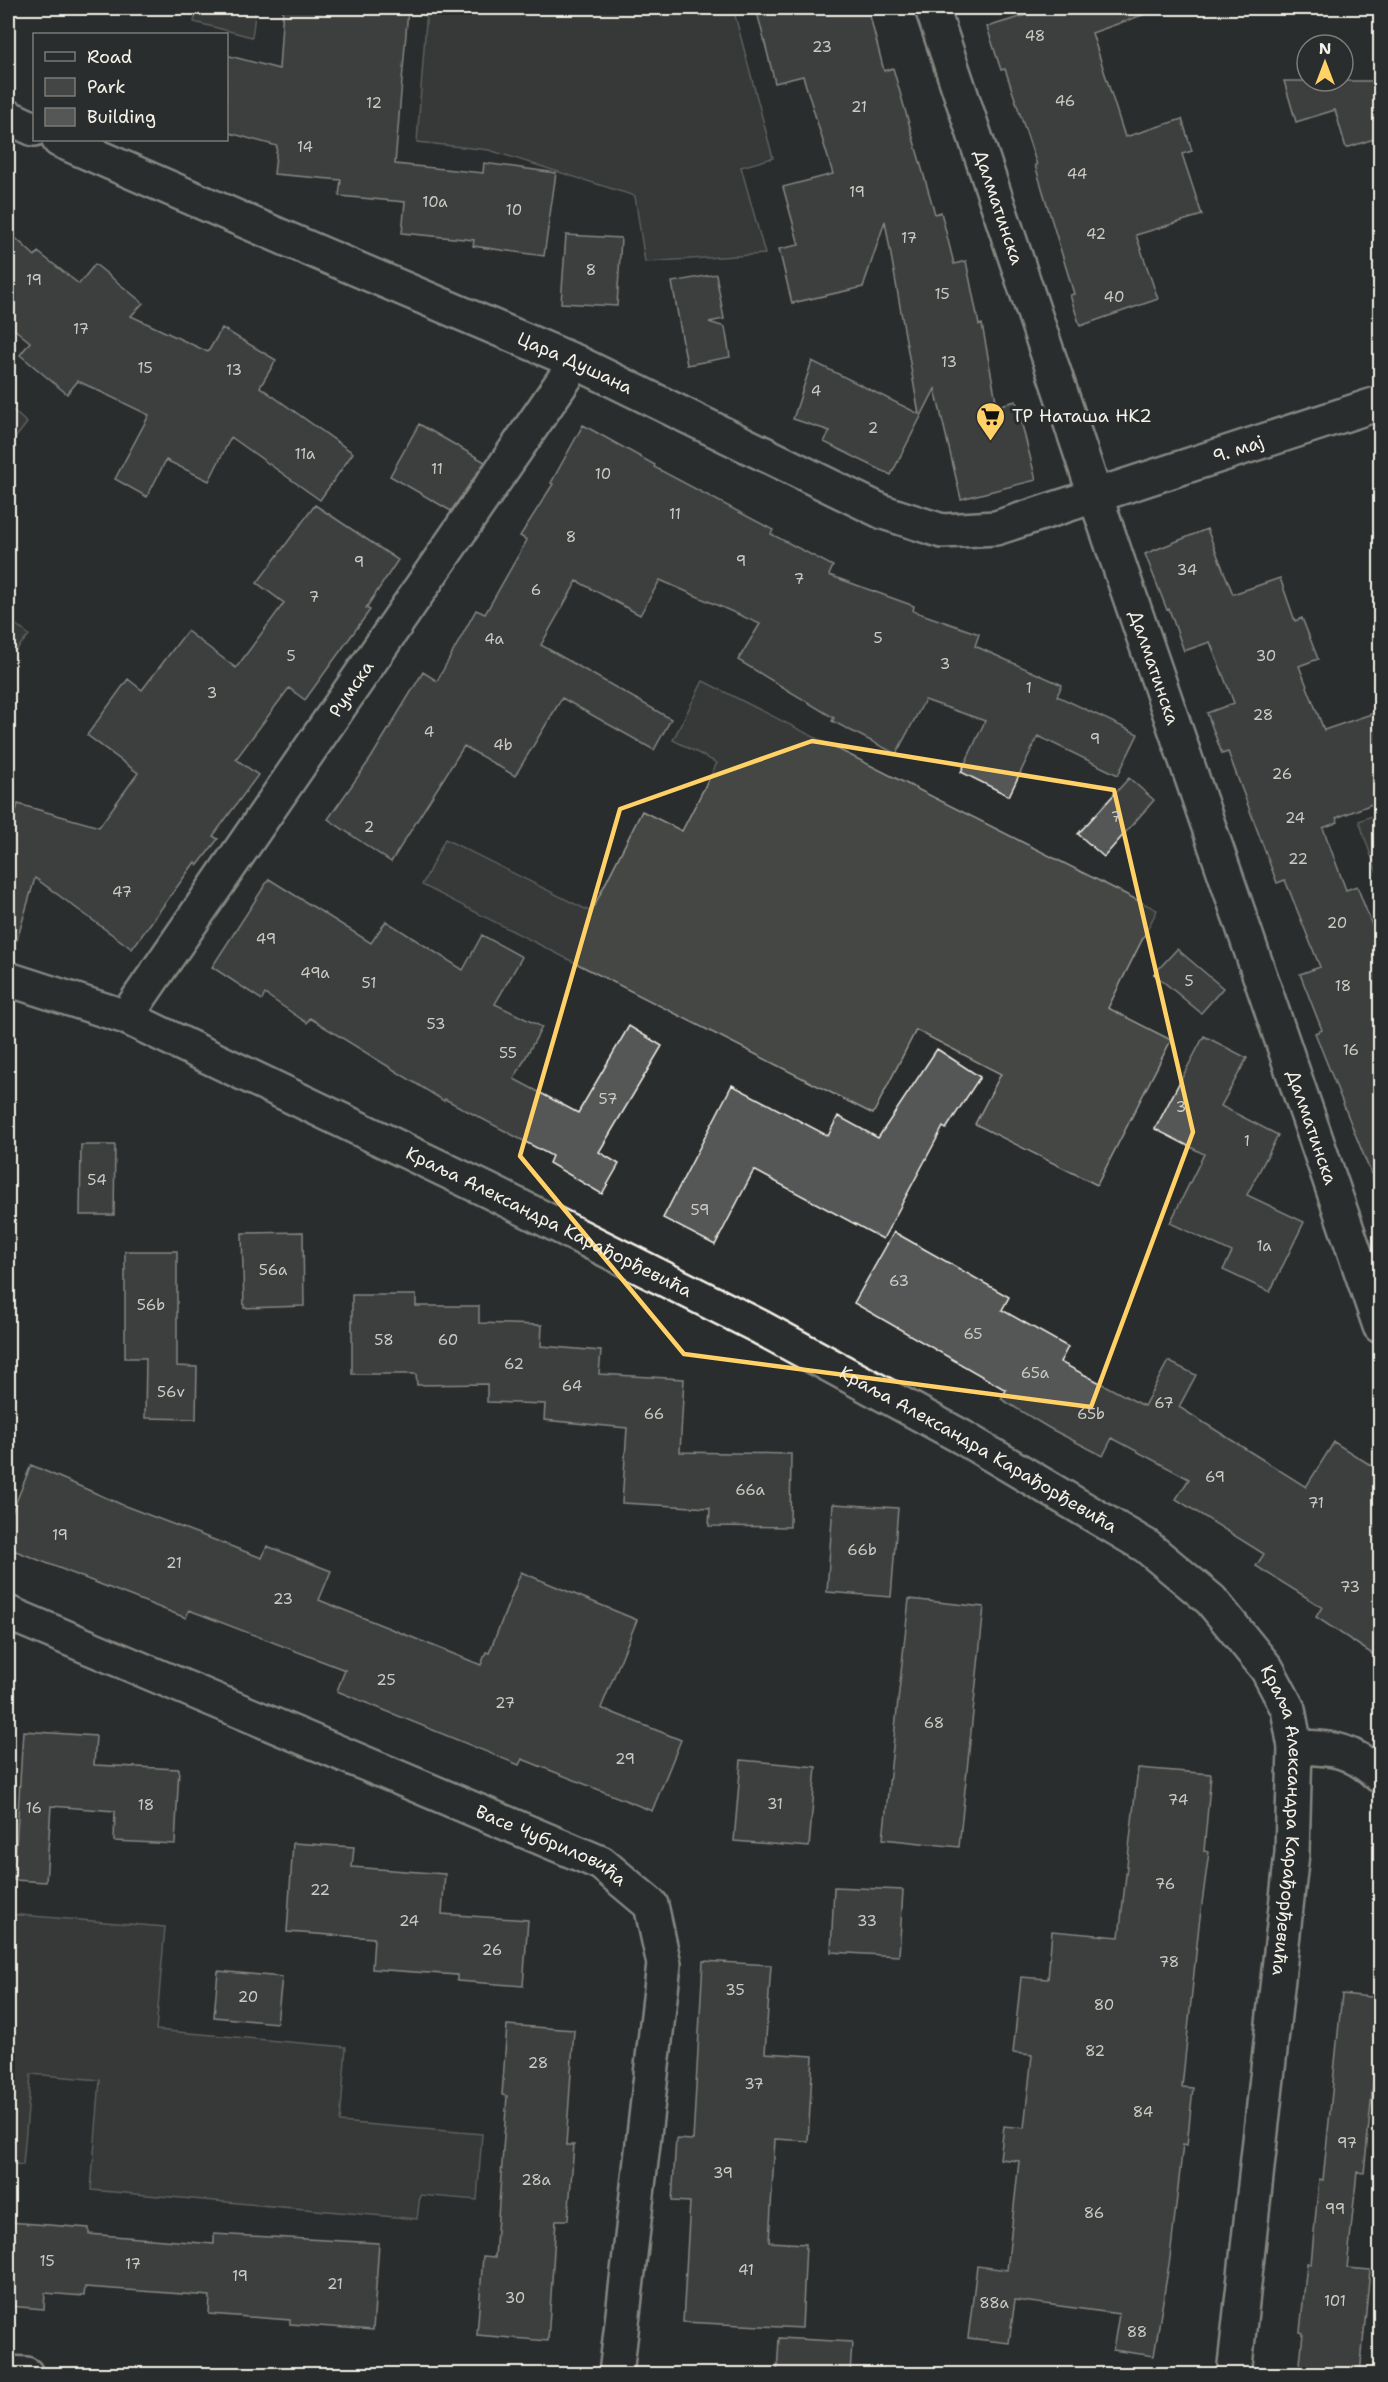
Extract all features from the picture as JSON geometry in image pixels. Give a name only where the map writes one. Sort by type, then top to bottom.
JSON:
[{"type":"street","name":"Далматинска","points":[[932,8],[1095,495],[1380,1326]]},
{"type":"street","points":[[8,117],[33,129]]},
{"type":"street","name":"Цара Душана","points":[[61,141],[576,362],[883,513],[942,531],[996,528],[1095,495]]},
{"type":"street","name":"Румска","points":[[126,1017],[576,362]]},
{"type":"street","name":"9. мај","points":[[1095,495],[1380,403]]},
{"type":"street","name":"Краља Александра Карађорђевића","points":[[8,979],[126,1017],[487,1190],[758,1326],[962,1437],[1146,1546],[1211,1600],[1267,1669],[1288,1709],[1295,1747],[1292,1853],[1234,2374]]},
{"type":"street","name":"Васе Чубриловића","points":[[8,1613],[601,1863],[651,1905],[664,1964],[616,2374]]},
{"type":"street","points":[[1295,1747],[1333,1748],[1376,1763]]},
{"type":"street","points":[[8,2373],[26,2374]]},
{"type":"highlighted area","points":[[812,741],[1114,790],[1193,1132],[1091,1407],[684,1354],[520,1156],[620,809]]},
{"type":"green space","points":[[197,8],[256,8],[252,37],[194,22]]},
{"type":"green space","points":[[427,8],[733,8],[773,158],[741,167],[765,254],[645,262],[635,196],[489,150],[417,142]]},
{"type":"green space","points":[[8,406],[27,423],[8,447]]},
{"type":"green space","points":[[8,618],[29,635],[15,651],[8,645]]},
{"type":"green space","points":[[703,681],[1157,910],[1108,1008],[1171,1040],[1097,1185],[975,1124],[1001,1074],[916,1030],[873,1114],[422,885],[445,839],[591,912],[642,811],[682,831],[717,763],[673,740]]},
{"type":"green space","points":[[1380,813],[1380,882],[1359,821]]},
{"type":"green space","points":[[8,1914],[165,1927],[156,2030],[346,2047],[340,2122],[482,2134],[477,2200],[420,2195],[417,2219],[91,2190],[100,2080],[31,2074],[23,2165],[8,2163]]},
{"type":"building","points":[[283,8],[408,10],[395,164],[483,173],[484,163],[556,173],[544,256],[473,246],[474,240],[402,233],[405,202],[339,196],[341,180],[274,174],[277,146],[228,133],[228,56],[279,69]]},
{"type":"building","points":[[756,8],[868,8],[884,71],[893,68],[935,214],[941,212],[954,264],[966,261],[979,325],[982,324],[997,406],[1016,401],[1036,480],[961,499],[935,389],[891,475],[824,442],[830,431],[793,419],[812,361],[919,414],[885,221],[863,287],[792,303],[779,249],[799,245],[783,187],[833,174],[803,76],[775,83]]},
{"type":"building","points":[[1049,8],[1150,8],[1151,12],[1092,33],[1125,137],[1182,119],[1192,151],[1182,154],[1202,215],[1136,235],[1158,299],[1080,326],[1070,295],[1074,294],[1035,165],[1037,165],[1005,69],[1001,70],[987,27]]},
{"type":"building","points":[[1284,81],[1295,81],[1295,93],[1355,93],[1355,81],[1380,81],[1380,137],[1346,148],[1335,110],[1296,122]]},
{"type":"building","points":[[8,231],[35,256],[38,252],[79,284],[95,264],[143,303],[131,316],[208,352],[222,328],[276,360],[260,387],[353,453],[320,500],[231,437],[209,481],[166,460],[147,497],[115,479],[149,415],[78,381],[67,394],[20,355],[30,342],[8,324]]},
{"type":"building","points":[[566,235],[621,238],[617,306],[561,303]]},
{"type":"building","points":[[716,274],[724,319],[709,322],[725,327],[730,357],[687,365],[672,282]]},
{"type":"building","points":[[419,424],[485,462],[451,511],[390,476]]},
{"type":"building","points":[[583,425],[655,465],[654,467],[773,530],[771,534],[833,566],[829,575],[914,606],[913,611],[979,634],[975,646],[1062,685],[1057,696],[1138,734],[1118,775],[1038,736],[1009,796],[961,772],[985,721],[925,700],[896,754],[832,721],[834,718],[738,660],[760,624],[660,580],[640,615],[577,581],[541,645],[671,719],[654,750],[562,698],[515,776],[464,746],[391,862],[328,819],[371,758],[423,672],[437,681],[476,610],[485,614],[527,540],[520,536],[553,484],[551,483]]},
{"type":"building","points":[[315,505],[398,560],[366,608],[370,610],[305,700],[289,688],[236,759],[258,775],[213,836],[218,839],[198,865],[195,862],[132,949],[35,878],[17,940],[8,939],[8,841],[18,804],[99,827],[138,773],[87,735],[128,679],[142,690],[187,631],[236,668],[284,603],[257,583]]},
{"type":"building","points":[[1207,529],[1233,594],[1280,578],[1295,621],[1302,618],[1318,659],[1299,666],[1324,730],[1380,711],[1380,801],[1336,818],[1338,822],[1323,828],[1346,890],[1357,886],[1380,946],[1380,1194],[1315,1033],[1322,1030],[1300,974],[1320,967],[1285,880],[1277,883],[1228,752],[1222,754],[1207,713],[1234,703],[1210,642],[1184,651],[1145,554]]},
{"type":"building","points":[[1129,778],[1154,800],[1104,857],[1078,834]]},
{"type":"building","points":[[269,879],[371,943],[386,921],[463,970],[482,935],[522,957],[495,1004],[542,1027],[514,1079],[578,1113],[629,1026],[662,1046],[599,1152],[619,1164],[602,1194],[549,1163],[552,1156],[445,1099],[444,1101],[310,1018],[307,1023],[265,994],[262,1000],[212,967]]},
{"type":"building","points":[[1177,949],[1223,988],[1201,1013],[1154,974]]},
{"type":"building","points":[[1204,1036],[1247,1058],[1221,1106],[1278,1135],[1247,1195],[1304,1222],[1270,1292],[1223,1270],[1232,1252],[1170,1223],[1204,1154],[1155,1129]]},
{"type":"building","points":[[937,1049],[980,1077],[946,1129],[943,1127],[883,1239],[754,1170],[715,1245],[663,1218],[732,1085],[828,1136],[838,1116],[878,1138]]},
{"type":"building","points":[[81,1145],[115,1145],[114,1215],[80,1215]]},
{"type":"building","points":[[303,1232],[304,1306],[244,1308],[242,1233]]},
{"type":"building","points":[[894,1232],[1009,1297],[1002,1310],[1068,1347],[1060,1362],[1144,1406],[1168,1361],[1196,1375],[1179,1407],[1306,1487],[1334,1442],[1380,1471],[1380,1659],[1316,1617],[1322,1607],[1256,1566],[1264,1554],[1176,1499],[1189,1479],[1112,1438],[1103,1456],[1049,1428],[1001,1399],[1006,1390],[854,1303]]},
{"type":"building","points":[[125,1251],[177,1251],[177,1366],[197,1367],[196,1419],[145,1418],[146,1358],[125,1358]]},
{"type":"building","points":[[352,1295],[416,1295],[416,1306],[479,1306],[479,1323],[542,1325],[541,1346],[601,1351],[599,1374],[684,1379],[680,1452],[791,1454],[790,1527],[709,1526],[710,1508],[622,1503],[627,1428],[544,1420],[545,1404],[487,1402],[487,1384],[417,1385],[416,1374],[352,1374]]},
{"type":"building","points":[[31,1465],[125,1506],[262,1558],[267,1546],[331,1571],[319,1600],[481,1665],[486,1652],[489,1653],[521,1572],[637,1620],[601,1708],[681,1740],[652,1811],[522,1759],[519,1765],[337,1691],[345,1670],[189,1610],[186,1618],[8,1548],[8,1522]]},
{"type":"building","points":[[833,1504],[898,1508],[891,1597],[827,1592]]},
{"type":"building","points":[[909,1599],[984,1607],[959,1847],[883,1839]]},
{"type":"building","points":[[23,1731],[96,1736],[94,1765],[179,1769],[175,1844],[114,1841],[115,1811],[51,1806],[46,1882],[14,1880]]},
{"type":"building","points":[[741,1760],[816,1767],[809,1847],[734,1841]]},
{"type":"building","points":[[1138,1768],[1211,1774],[1204,1851],[1209,1852],[1182,2087],[1193,2088],[1187,2145],[1183,2144],[1170,2258],[1154,2356],[1113,2350],[1119,2314],[1015,2300],[1009,2343],[968,2338],[977,2266],[1007,2270],[1019,2161],[1000,2159],[1004,2126],[1024,2128],[1032,2055],[1013,2053],[1021,1977],[1048,1979],[1052,1931],[1119,1937]]},
{"type":"building","points":[[293,1843],[354,1847],[352,1867],[445,1874],[442,1914],[528,1920],[523,1986],[457,1981],[457,1975],[372,1969],[374,1938],[287,1932]]},
{"type":"building","points":[[834,1887],[903,1890],[899,1956],[831,1952]]},
{"type":"building","points":[[703,1961],[771,1965],[765,2053],[813,2056],[808,2141],[775,2139],[769,2242],[806,2244],[802,2328],[683,2322],[690,2202],[672,2201],[676,2139],[693,2140]]},
{"type":"building","points":[[218,1971],[282,1977],[277,2023],[214,2017]]},
{"type":"building","points":[[1342,1994],[1380,1998],[1380,2064],[1375,2064],[1364,2173],[1357,2172],[1347,2268],[1370,2270],[1360,2374],[1299,2374],[1303,2333],[1300,2332],[1307,2263],[1311,2264],[1319,2179],[1323,2180]]},
{"type":"building","points":[[507,2025],[574,2030],[566,2145],[574,2145],[568,2220],[556,2220],[548,2341],[477,2335],[483,2256],[495,2257],[507,2096],[502,2095]]},
{"type":"building","points":[[8,2222],[89,2228],[89,2234],[214,2244],[214,2234],[379,2243],[373,2330],[290,2324],[290,2320],[209,2314],[210,2296],[85,2287],[84,2296],[45,2293],[44,2309],[8,2306]]},
{"type":"building","points":[[779,2338],[852,2342],[850,2374],[777,2374]]},
{"type":"place","name":"ТР Наташа НК2","points":[[991,442]]}]
